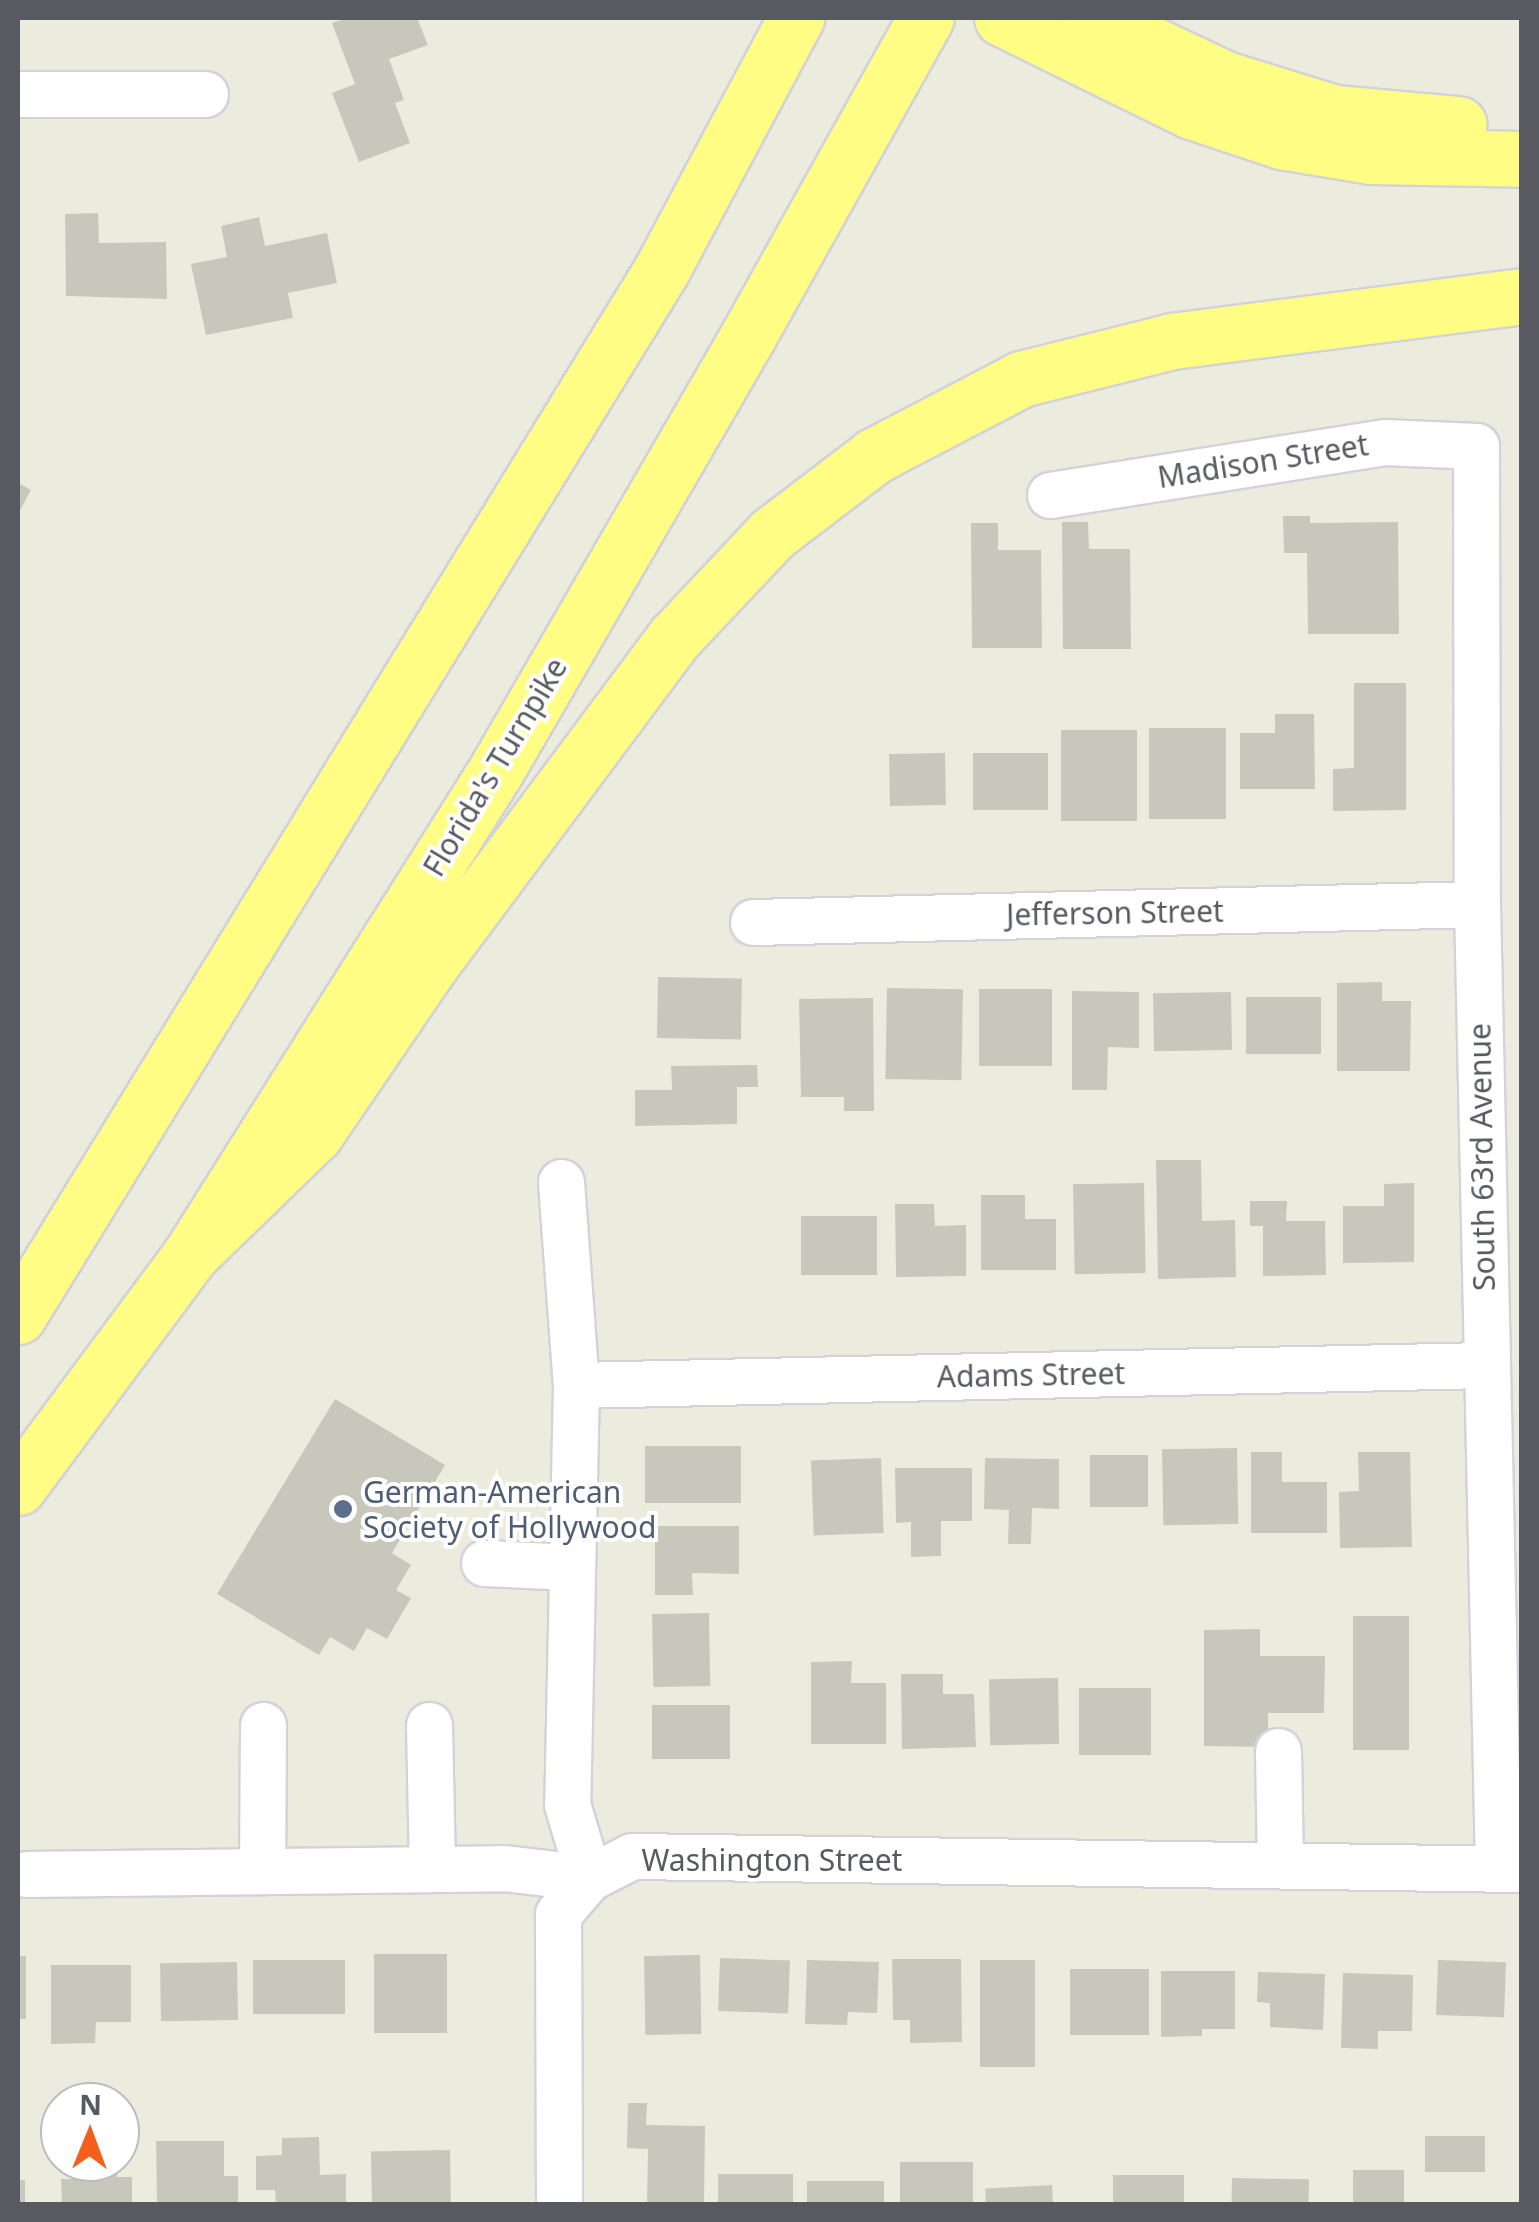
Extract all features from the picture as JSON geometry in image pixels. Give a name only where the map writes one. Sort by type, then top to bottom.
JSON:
[{"type":"highway","points":[[18,1316],[662,269],[796,18]]},
{"type":"highway","name":"Florida's Turnpike","points":[[18,1487],[192,1254],[495,772],[748,336],[926,18]]},
{"type":"highway","points":[[1002,18],[1104,37],[1336,113],[1435,124],[1522,122]]},
{"type":"highway","points":[[1104,37],[1191,110],[1280,141],[1372,156],[1522,160]]},
{"type":"highway","points":[[192,1254],[315,1134],[431,964],[675,637],[772,534],[874,456],[1021,379],[1134,350],[1172,341],[1522,296]]},
{"type":"street","points":[[18,94],[205,94]]},
{"type":"street","name":"Madison Street","points":[[1050,495],[1385,442],[1476,446]]},
{"type":"street","name":"South 63rd Avenue","points":[[1476,446],[1476,904],[1487,1365],[1510,1868]]},
{"type":"street","name":"Jefferson Street","points":[[753,922],[1476,904]]},
{"type":"street","points":[[560,1182],[576,1385],[567,1804],[590,1878]]},
{"type":"street","name":"Adams Street","points":[[576,1385],[1487,1365]]},
{"type":"street","points":[[484,1563],[572,1567]]},
{"type":"street","points":[[262,1871],[263,1725]]},
{"type":"street","points":[[430,1726],[432,1869]]},
{"type":"street","points":[[1278,1751],[1280,1864]]},
{"type":"street","name":"Washington Street","points":[[590,1878],[632,1856],[1510,1868]]},
{"type":"street","points":[[27,1874],[504,1868],[590,1878]]},
{"type":"street","points":[[559,2204],[558,1914],[590,1878]]},
{"type":"building","points":[[347,18],[417,18],[428,45],[389,59],[404,100],[395,103],[410,143],[359,162],[332,93],[355,84],[332,23]]},
{"type":"building","points":[[98,213],[99,243],[166,242],[167,299],[66,296],[65,214]]},
{"type":"building","points":[[259,217],[265,246],[327,233],[337,283],[288,293],[293,318],[206,335],[191,264],[227,257],[221,226]]},
{"type":"building","points":[[18,483],[31,490],[18,514]]},
{"type":"building","points":[[1283,516],[1310,516],[1310,523],[1398,522],[1399,634],[1308,634],[1307,553],[1284,553]]},
{"type":"building","points":[[1062,522],[1088,522],[1089,549],[1130,549],[1131,649],[1063,649]]},
{"type":"building","points":[[971,523],[998,523],[998,550],[1041,550],[1042,648],[972,648]]},
{"type":"building","points":[[1354,683],[1406,683],[1406,810],[1333,811],[1333,769],[1354,768]]},
{"type":"building","points":[[1275,714],[1314,714],[1315,789],[1240,789],[1240,733],[1275,733]]},
{"type":"building","points":[[1149,728],[1226,728],[1226,819],[1149,819]]},
{"type":"building","points":[[1061,730],[1137,730],[1137,821],[1061,821]]},
{"type":"building","points":[[945,753],[946,805],[890,806],[889,754]]},
{"type":"building","points":[[973,753],[1048,753],[1048,810],[973,810]]},
{"type":"building","points":[[658,977],[742,978],[741,1039],[657,1038]]},
{"type":"building","points":[[1382,982],[1382,1001],[1411,1001],[1410,1071],[1337,1071],[1337,983]]},
{"type":"building","points":[[887,988],[963,989],[961,1080],[885,1079]]},
{"type":"building","points":[[979,989],[1052,989],[1052,1066],[979,1066]]},
{"type":"building","points":[[1072,991],[1139,992],[1139,1048],[1108,1047],[1107,1090],[1072,1090]]},
{"type":"building","points":[[1231,992],[1232,1050],[1154,1051],[1153,993]]},
{"type":"building","points":[[1246,997],[1321,997],[1321,1054],[1246,1054]]},
{"type":"building","points":[[873,998],[874,1111],[844,1111],[844,1097],[801,1097],[799,999]]},
{"type":"building","points":[[757,1065],[758,1087],[737,1087],[737,1124],[635,1126],[635,1090],[672,1090],[671,1066]]},
{"type":"building","points":[[1156,1160],[1201,1160],[1202,1221],[1235,1220],[1236,1277],[1158,1279]]},
{"type":"building","points":[[1144,1183],[1146,1273],[1075,1274],[1073,1184]]},
{"type":"building","points":[[1414,1183],[1414,1262],[1343,1263],[1343,1206],[1384,1206],[1384,1184]]},
{"type":"building","points":[[981,1195],[1025,1195],[1025,1219],[1056,1219],[1056,1270],[981,1270]]},
{"type":"building","points":[[1250,1201],[1287,1201],[1286,1221],[1325,1221],[1326,1275],[1263,1276],[1263,1226],[1250,1226]]},
{"type":"building","points":[[895,1204],[934,1204],[935,1226],[966,1225],[966,1276],[896,1277]]},
{"type":"building","points":[[801,1216],[877,1216],[877,1275],[801,1275]]},
{"type":"building","name":"German-American Society of Hollywood","points":[[335,1399],[445,1465],[392,1553],[411,1565],[396,1590],[411,1598],[387,1639],[367,1628],[354,1651],[330,1637],[319,1655],[217,1594]]},
{"type":"building","points":[[645,1446],[741,1446],[741,1503],[645,1503]]},
{"type":"building","points":[[1237,1448],[1238,1524],[1163,1525],[1162,1449]]},
{"type":"building","points":[[1251,1452],[1282,1452],[1282,1482],[1327,1482],[1327,1533],[1251,1533]]},
{"type":"building","points":[[1358,1452],[1410,1452],[1412,1547],[1340,1548],[1339,1492],[1359,1491]]},
{"type":"building","points":[[1090,1455],[1148,1455],[1148,1507],[1090,1507]]},
{"type":"building","points":[[881,1458],[884,1533],[814,1535],[811,1460]]},
{"type":"building","points":[[985,1458],[1059,1459],[1059,1509],[1032,1508],[1031,1544],[1008,1544],[1009,1510],[984,1509]]},
{"type":"building","points":[[895,1468],[972,1468],[972,1521],[941,1521],[941,1556],[911,1557],[911,1522],[896,1523]]},
{"type":"building","points":[[655,1526],[739,1526],[739,1574],[692,1573],[693,1595],[655,1595]]},
{"type":"building","points":[[709,1613],[710,1686],[653,1687],[652,1614]]},
{"type":"building","points":[[1353,1616],[1409,1616],[1409,1750],[1353,1750]]},
{"type":"building","points":[[1260,1629],[1260,1656],[1325,1656],[1324,1713],[1268,1713],[1268,1747],[1204,1746],[1204,1630]]},
{"type":"building","points":[[852,1661],[851,1683],[886,1683],[886,1744],[811,1744],[811,1662]]},
{"type":"building","points":[[901,1674],[943,1674],[943,1694],[974,1694],[976,1747],[902,1749]]},
{"type":"building","points":[[1058,1678],[1059,1744],[990,1745],[989,1679]]},
{"type":"building","points":[[1079,1688],[1151,1688],[1151,1755],[1079,1755]]},
{"type":"building","points":[[652,1705],[730,1705],[730,1759],[652,1759]]},
{"type":"building","points":[[374,1954],[447,1954],[447,2033],[374,2033]]},
{"type":"building","points":[[700,1955],[701,2034],[645,2035],[644,1956]]},
{"type":"building","points":[[18,1956],[26,1956],[26,2019],[18,2019]]},
{"type":"building","points":[[720,1958],[790,1960],[788,2013],[718,2011]]},
{"type":"building","points":[[892,1959],[961,1959],[962,2042],[910,2043],[910,2020],[893,2020]]},
{"type":"building","points":[[253,1960],[345,1960],[345,2014],[253,2014]]},
{"type":"building","points":[[807,1960],[879,1962],[877,2013],[848,2012],[847,2025],[805,2024]]},
{"type":"building","points":[[980,1960],[1035,1960],[1035,2067],[980,2067]]},
{"type":"building","points":[[1438,1960],[1506,1962],[1504,2017],[1436,2015]]},
{"type":"building","points":[[237,1962],[238,2020],[161,2021],[160,1963]]},
{"type":"building","points":[[51,1965],[131,1965],[131,2022],[96,2022],[95,2043],[51,2044]]},
{"type":"building","points":[[1070,1969],[1149,1969],[1149,2035],[1070,2035]]},
{"type":"building","points":[[1161,1971],[1235,1971],[1235,2029],[1202,2029],[1202,2036],[1161,2037]]},
{"type":"building","points":[[1258,1972],[1325,1974],[1323,2030],[1270,2027],[1270,2003],[1257,2002]]},
{"type":"building","points":[[1343,1973],[1413,1975],[1412,2031],[1378,2031],[1378,2049],[1341,2048]]},
{"type":"building","points":[[628,2103],[647,2103],[646,2125],[705,2126],[704,2204],[647,2204],[648,2149],[627,2148]]},
{"type":"building","points":[[1425,2136],[1485,2136],[1485,2172],[1425,2172]]},
{"type":"building","points":[[319,2137],[320,2175],[346,2174],[346,2204],[276,2204],[275,2190],[256,2190],[256,2156],[282,2155],[282,2138]]},
{"type":"building","points":[[156,2141],[224,2141],[224,2176],[238,2176],[238,2204],[157,2204]]},
{"type":"building","points":[[450,2150],[451,2204],[372,2204],[371,2151]]},
{"type":"building","points":[[900,2162],[973,2162],[973,2204],[900,2204]]},
{"type":"building","points":[[1353,2170],[1404,2170],[1404,2204],[1353,2204]]},
{"type":"building","points":[[718,2174],[793,2174],[793,2204],[718,2204]]},
{"type":"building","points":[[1113,2175],[1184,2175],[1184,2204],[1113,2204]]},
{"type":"building","points":[[1232,2178],[1309,2179],[1309,2204],[1232,2204]]},
{"type":"building","points":[[18,2180],[25,2180],[25,2204],[18,2204]]},
{"type":"building","points":[[807,2181],[884,2181],[884,2204],[807,2204]]},
{"type":"building","points":[[61,2182],[132,2182],[132,2204],[62,2204]]},
{"type":"building","points":[[1052,2185],[1053,2204],[986,2204],[985,2189]]},
{"type":"place","name":"German-American Society of Hollywood","points":[[343,1509]]}]
